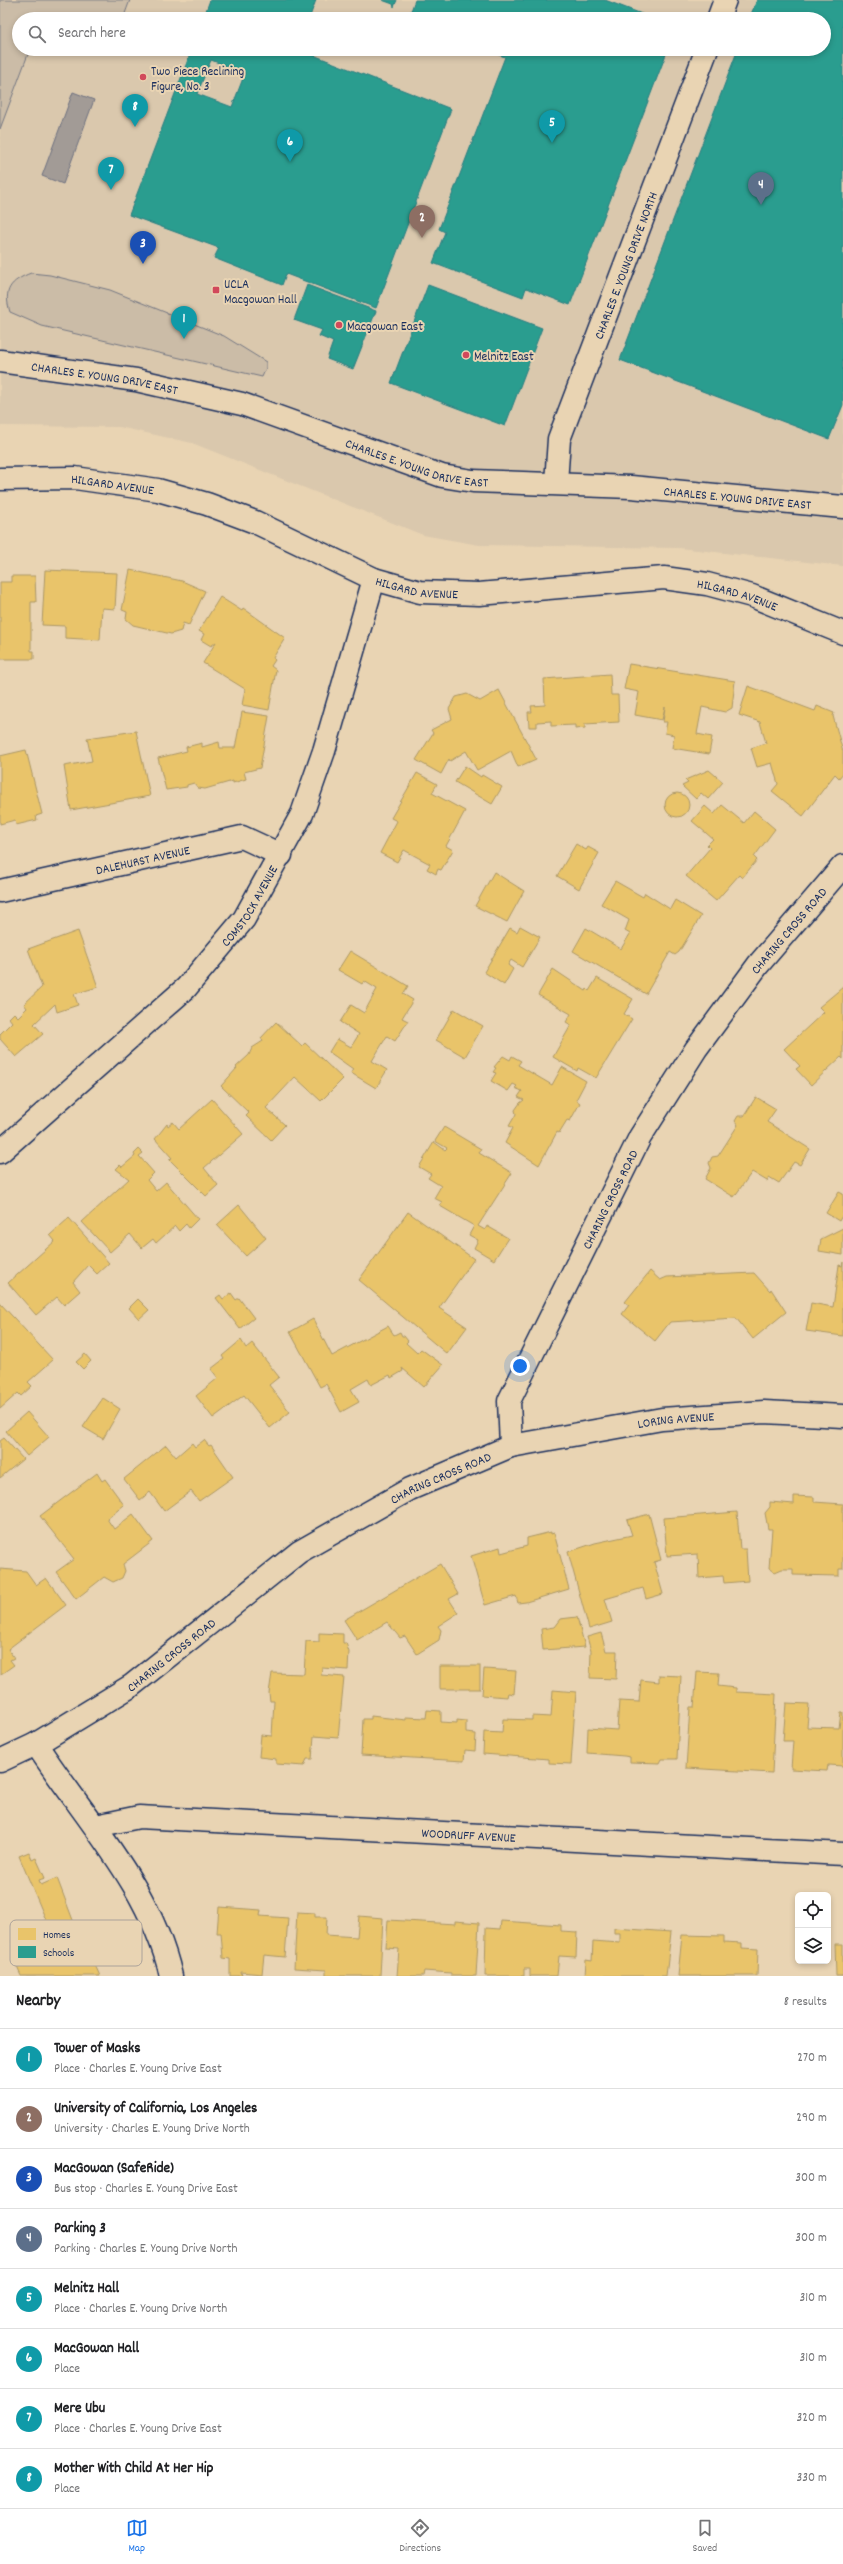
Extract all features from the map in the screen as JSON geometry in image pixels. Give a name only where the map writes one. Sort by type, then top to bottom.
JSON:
[{"type":"street","points":[[721,12],[725,0]]},
{"type":"street","name":"CHARLES E. YOUNG DRIVE NORTH","points":[[556,483],[560,439],[704,56]]},
{"type":"street","name":"CHARLES E. YOUNG DRIVE EAST","points":[[0,361],[136,380],[242,404],[442,476],[473,481],[631,487],[843,507]]},
{"type":"street","name":"HILGARD AVENUE","points":[[0,479],[75,478],[158,490],[207,504],[255,522],[337,564],[374,579],[420,592],[479,594],[664,578],[707,584],[752,596],[843,633]]},
{"type":"street","name":"COMSTOCK AVENUE","points":[[0,1152],[186,988],[244,919],[281,855],[302,814],[324,750],[374,579]]},
{"type":"street","name":"DALEHURST AVENUE","points":[[0,891],[242,837],[281,855]]},
{"type":"street","name":"CHARING CROSS ROAD","points":[[36,1744],[131,1686],[299,1552],[410,1489],[511,1446],[509,1401],[640,1136],[696,1049],[758,965],[843,866]]},
{"type":"street","name":"LORING AVENUE","points":[[511,1446],[662,1419],[764,1412],[843,1416]]},
{"type":"street","points":[[0,1761],[36,1744],[66,1790],[96,1826],[133,1882],[165,1949],[171,1976]]},
{"type":"street","name":"WOODRUFF AVENUE","points":[[96,1826],[139,1817],[843,1854]]},
{"type":"shaded area","points":[[0,0],[843,0],[843,566],[679,548],[479,545],[423,535],[192,443],[119,427],[0,426]]},
{"type":"shaded area","points":[[0,0],[130,0],[126,12],[12,12],[12,56],[27,56],[0,129]]},
{"type":"shaded area","points":[[73,92],[94,100],[63,184],[42,176]]},
{"type":"shaded area","points":[[31,273],[50,275],[110,290],[224,336],[266,362],[266,368],[262,377],[42,326],[10,312],[8,304],[7,298],[10,287],[18,279]]},
{"type":"building: Homes","points":[[45,570],[117,573],[115,609],[102,608],[100,640],[65,638],[65,626],[42,625]]},
{"type":"building: Homes","points":[[130,570],[182,581],[205,591],[189,625],[183,623],[181,631],[171,634],[133,625],[126,619],[127,612],[122,610]]},
{"type":"building: Homes","points":[[11,576],[35,576],[36,602],[31,602],[31,651],[34,651],[34,659],[0,659],[0,582],[11,582]]},
{"type":"building: Homes","points":[[220,597],[242,611],[243,608],[285,638],[273,658],[275,660],[271,666],[276,670],[269,710],[242,705],[245,689],[203,663],[216,642],[211,646],[201,640],[204,634],[199,631]]},
{"type":"building: Homes","points":[[629,664],[735,681],[732,708],[725,712],[702,707],[697,734],[712,737],[709,754],[672,748],[674,735],[665,733],[667,722],[663,722],[665,707],[662,720],[635,715],[639,692],[624,689]]},
{"type":"building: Homes","points":[[610,674],[611,695],[618,695],[619,722],[585,724],[585,728],[575,729],[575,725],[551,726],[551,721],[537,722],[537,727],[529,727],[528,712],[532,712],[531,706],[545,705],[544,679]]},
{"type":"building: Homes","points":[[748,686],[815,711],[817,706],[834,713],[833,716],[843,752],[843,773],[839,778],[835,774],[803,816],[772,791],[778,784],[772,763],[757,767],[751,748],[766,743],[760,722],[739,715]]},
{"type":"building: Homes","points":[[499,690],[536,759],[518,767],[511,751],[477,770],[466,751],[450,761],[449,759],[441,774],[416,760],[433,733],[431,730],[452,719],[449,709],[456,697],[467,694],[480,701]]},
{"type":"building: Homes","points":[[242,712],[269,716],[260,768],[244,772],[246,779],[233,783],[233,781],[205,789],[198,788],[194,783],[187,785],[187,787],[166,790],[158,758],[187,751],[186,747],[202,743],[202,747],[219,742],[220,748],[235,748]]},
{"type":"building: Homes","points":[[136,731],[150,796],[71,810],[64,766],[92,761],[87,738]]},
{"type":"building: Homes","points":[[26,750],[42,814],[36,816],[37,820],[16,825],[15,820],[0,824],[0,756]]},
{"type":"building: Homes","points":[[465,766],[481,777],[482,775],[502,787],[492,804],[455,782]]},
{"type":"building: Homes","points":[[709,770],[723,782],[708,799],[701,793],[696,799],[682,786],[688,783],[685,780]]},
{"type":"building: Homes","points":[[417,773],[437,784],[432,793],[465,811],[446,846],[453,850],[441,870],[438,869],[436,874],[427,869],[430,864],[404,850],[397,862],[380,853],[397,821],[391,818]]},
{"type":"building: Homes","points":[[677,793],[682,794],[688,800],[688,810],[682,816],[677,817],[672,816],[666,810],[665,805],[666,800],[672,794]]},
{"type":"building: Homes","points":[[722,805],[744,823],[754,811],[775,829],[754,857],[757,860],[742,878],[739,875],[716,901],[686,876],[710,848],[707,845],[713,839],[692,821],[705,806],[714,814]]},
{"type":"building: Homes","points":[[576,844],[586,850],[588,847],[599,853],[579,889],[557,876]]},
{"type":"building: Homes","points":[[494,872],[524,891],[507,922],[475,906]]},
{"type":"building: Homes","points":[[615,881],[643,897],[645,893],[670,909],[675,900],[701,916],[679,952],[675,955],[670,952],[646,994],[573,951],[586,928],[621,949],[630,934],[625,931],[629,920],[601,904]]},
{"type":"building: Homes","points":[[520,926],[540,937],[522,967],[511,960],[508,965],[513,969],[504,985],[484,972],[510,928],[517,932]]},
{"type":"building: Homes","points":[[78,931],[98,987],[74,994],[78,1005],[57,1012],[55,1004],[34,1024],[43,1034],[16,1057],[0,1039],[0,1034],[12,1022],[9,1018],[14,1013],[18,1017],[27,1008],[24,1004],[42,987],[28,949]]},
{"type":"building: Homes","points":[[350,951],[408,986],[403,994],[413,1000],[402,1018],[408,1021],[395,1041],[387,1036],[372,1061],[387,1070],[376,1088],[351,1073],[353,1069],[329,1052],[337,1039],[351,1047],[359,1034],[340,1022],[351,1005],[364,1013],[377,989],[364,981],[362,984],[338,970]]},
{"type":"building: Homes","points":[[553,969],[586,991],[587,989],[589,991],[597,978],[633,999],[624,1014],[632,1019],[596,1078],[578,1068],[577,1071],[553,1057],[571,1025],[566,1022],[571,1014],[538,995]]},
{"type":"building: Homes","points":[[843,987],[843,1059],[841,1057],[811,1085],[796,1069],[800,1066],[784,1049],[824,1012],[819,1007]]},
{"type":"building: Homes","points":[[454,1009],[483,1026],[465,1057],[436,1040]]},
{"type":"building: Homes","points":[[276,1022],[302,1046],[305,1043],[343,1079],[321,1101],[295,1077],[266,1108],[285,1125],[271,1140],[246,1116],[249,1113],[221,1086],[237,1068],[236,1067],[249,1055],[252,1048],[263,1041],[261,1038]]},
{"type":"building: Homes","points":[[503,1056],[510,1060],[512,1056],[521,1061],[518,1065],[552,1085],[562,1067],[586,1081],[576,1100],[580,1103],[570,1121],[567,1120],[559,1133],[557,1132],[539,1165],[505,1143],[513,1128],[509,1126],[516,1114],[515,1110],[524,1100],[518,1097],[522,1091],[515,1088],[517,1086],[513,1084],[508,1091],[491,1081],[496,1073],[493,1072],[496,1068],[494,1067]]},
{"type":"building: Homes","points":[[756,1097],[776,1109],[767,1122],[810,1149],[800,1165],[794,1162],[779,1183],[769,1177],[767,1181],[752,1172],[734,1197],[705,1179],[711,1168],[709,1163],[712,1157],[718,1156],[738,1125],[735,1121],[738,1116],[744,1116]]},
{"type":"building: Homes","points":[[212,1099],[243,1134],[204,1168],[218,1185],[206,1196],[169,1159],[172,1158],[155,1139],[167,1124],[168,1126],[173,1122],[179,1129]]},
{"type":"building: Homes","points":[[444,1127],[481,1149],[479,1153],[512,1173],[478,1226],[485,1230],[487,1226],[508,1238],[494,1260],[474,1248],[478,1240],[469,1235],[474,1226],[440,1206],[442,1202],[434,1198],[441,1186],[428,1178],[431,1174],[419,1167],[434,1142],[445,1150],[447,1148],[435,1141]]},
{"type":"building: Homes","points":[[139,1149],[143,1153],[139,1156],[154,1173],[147,1180],[156,1191],[166,1182],[198,1219],[189,1228],[186,1224],[179,1231],[175,1226],[156,1243],[153,1239],[142,1248],[130,1234],[110,1252],[82,1222],[129,1179],[116,1169],[120,1165],[122,1167],[135,1156],[134,1154]]},
{"type":"building: Homes","points":[[839,1192],[843,1194],[843,1214],[839,1221],[826,1213]]},
{"type":"building: Homes","points":[[239,1205],[266,1238],[246,1256],[217,1225]]},
{"type":"building: Homes","points":[[408,1212],[474,1259],[439,1308],[467,1327],[447,1354],[359,1280]]},
{"type":"building: Homes","points":[[69,1218],[109,1263],[97,1274],[88,1265],[73,1282],[80,1291],[64,1305],[57,1297],[36,1315],[8,1283],[55,1241],[50,1235]]},
{"type":"building: Homes","points":[[843,1228],[843,1255],[819,1251],[821,1239]]},
{"type":"building: Homes","points":[[843,1262],[843,1336],[806,1331],[811,1303],[833,1307],[839,1265],[842,1266]]},
{"type":"building: Homes","points":[[650,1271],[660,1280],[667,1277],[754,1273],[770,1291],[771,1289],[786,1312],[753,1339],[736,1318],[670,1322],[655,1341],[622,1314],[629,1305],[625,1302]]},
{"type":"building: Homes","points":[[231,1293],[236,1300],[239,1298],[254,1318],[240,1329],[216,1298],[220,1295],[223,1299]]},
{"type":"building: Homes","points":[[138,1299],[149,1310],[139,1319],[129,1308]]},
{"type":"building: Homes","points":[[0,1303],[53,1360],[28,1382],[32,1386],[21,1396],[18,1393],[0,1409]]},
{"type":"building: Homes","points":[[313,1319],[332,1356],[388,1326],[394,1335],[400,1332],[408,1341],[406,1343],[417,1353],[421,1349],[443,1365],[424,1387],[402,1368],[403,1371],[391,1378],[390,1375],[371,1385],[368,1379],[351,1389],[359,1402],[341,1412],[326,1384],[320,1387],[290,1332]]},
{"type":"building: Homes","points":[[241,1340],[246,1348],[252,1343],[279,1377],[269,1385],[290,1412],[270,1428],[244,1395],[213,1418],[196,1396],[218,1378],[211,1369],[224,1359],[222,1356]]},
{"type":"building: Homes","points":[[85,1354],[91,1361],[83,1369],[76,1362]]},
{"type":"building: Homes","points":[[103,1398],[120,1409],[103,1439],[83,1427]]},
{"type":"building: Homes","points":[[27,1412],[49,1437],[27,1456],[6,1431]]},
{"type":"building: Homes","points":[[4,1438],[23,1459],[0,1478],[0,1441]]},
{"type":"building: Homes","points":[[204,1440],[209,1446],[211,1445],[233,1477],[199,1501],[191,1491],[164,1511],[150,1492],[140,1500],[124,1479],[166,1445],[176,1457],[192,1443],[195,1447]]},
{"type":"building: Homes","points":[[97,1473],[102,1481],[105,1479],[124,1505],[107,1519],[114,1529],[133,1514],[153,1541],[123,1564],[125,1571],[122,1578],[113,1582],[104,1577],[76,1599],[56,1572],[74,1559],[40,1516]]},
{"type":"building: Homes","points":[[794,1496],[814,1497],[814,1502],[843,1504],[843,1569],[839,1569],[839,1576],[793,1575],[793,1569],[782,1569],[775,1572],[769,1568],[772,1529],[768,1529],[765,1513],[770,1507],[770,1502],[794,1504]]},
{"type":"building: Homes","points":[[737,1512],[740,1549],[746,1549],[748,1581],[724,1583],[723,1576],[699,1578],[698,1554],[667,1556],[664,1518]]},
{"type":"building: Homes","points":[[649,1514],[661,1560],[654,1562],[663,1594],[646,1599],[643,1588],[605,1599],[612,1622],[589,1629],[568,1552],[595,1543],[632,1535],[627,1520]]},
{"type":"building: Homes","points":[[551,1532],[551,1534],[554,1533],[569,1589],[526,1602],[518,1603],[516,1596],[485,1605],[471,1556],[500,1547],[501,1553],[527,1546],[527,1538]]},
{"type":"building: Homes","points":[[440,1564],[458,1594],[449,1599],[458,1613],[438,1626],[441,1630],[439,1640],[417,1654],[405,1636],[400,1638],[387,1622],[357,1640],[344,1620]]},
{"type":"building: Homes","points":[[0,1569],[26,1571],[36,1585],[46,1578],[66,1605],[8,1649],[14,1658],[10,1660],[14,1665],[0,1675]]},
{"type":"building: Homes","points":[[577,1617],[585,1647],[543,1650],[541,1629],[554,1627],[560,1619]]},
{"type":"building: Homes","points":[[319,1633],[343,1634],[343,1643],[346,1643],[349,1652],[348,1670],[322,1668],[321,1675],[344,1677],[338,1738],[314,1736],[312,1759],[307,1759],[304,1766],[276,1764],[276,1759],[259,1757],[261,1735],[272,1736],[274,1701],[270,1701],[269,1693],[272,1673],[304,1674],[306,1641],[319,1642]]},
{"type":"building: Homes","points":[[601,1633],[606,1651],[617,1651],[616,1679],[590,1678],[591,1651],[587,1637]]},
{"type":"building: Homes","points":[[440,1666],[480,1666],[480,1689],[440,1689]]},
{"type":"building: Homes","points":[[484,1669],[516,1671],[514,1694],[508,1693],[507,1697],[482,1695]]},
{"type":"building: Homes","points":[[697,1672],[719,1673],[718,1686],[736,1688],[736,1692],[776,1694],[772,1773],[686,1768],[690,1707],[694,1707]]},
{"type":"building: Homes","points":[[659,1675],[681,1676],[677,1759],[662,1759],[660,1763],[630,1762],[630,1757],[587,1753],[588,1728],[617,1730],[619,1701],[639,1702],[641,1680],[659,1682]]},
{"type":"building: Homes","points":[[553,1690],[576,1692],[571,1764],[549,1763],[549,1759],[483,1754],[484,1732],[502,1733],[503,1719],[532,1720],[532,1716],[551,1717]]},
{"type":"building: Homes","points":[[786,1703],[809,1704],[807,1727],[839,1728],[841,1712],[843,1712],[843,1766],[828,1765],[827,1771],[791,1769],[793,1741],[783,1741]]},
{"type":"building: Homes","points":[[427,1710],[441,1711],[441,1722],[457,1723],[457,1720],[466,1721],[466,1733],[476,1734],[475,1751],[465,1750],[464,1761],[361,1755],[363,1719],[371,1719],[371,1716],[406,1720],[406,1717],[426,1718]]},
{"type":"building: Homes","points":[[29,1852],[32,1860],[36,1858],[45,1878],[39,1880],[41,1885],[57,1878],[73,1920],[46,1920],[19,1856]]},
{"type":"building: Homes","points":[[219,1907],[261,1910],[260,1916],[288,1918],[285,1957],[264,1955],[262,1974],[241,1972],[242,1976],[230,1976],[230,1959],[223,1958],[221,1933],[217,1933]]},
{"type":"building: Homes","points":[[297,1912],[315,1913],[315,1917],[327,1917],[326,1935],[357,1937],[359,1916],[383,1918],[380,1976],[326,1976],[326,1970],[294,1968]]},
{"type":"building: Homes","points":[[388,1920],[455,1924],[455,1921],[479,1923],[476,1976],[451,1976],[451,1973],[424,1971],[423,1976],[397,1976],[399,1949],[386,1948]]},
{"type":"building: Homes","points":[[501,1921],[561,1925],[561,1931],[577,1932],[576,1957],[559,1956],[557,1976],[530,1976],[530,1969],[524,1969],[524,1976],[485,1976],[486,1928],[500,1929]]},
{"type":"building: Homes","points":[[614,1928],[671,1932],[666,1976],[585,1976],[586,1960],[592,1961],[593,1941],[620,1943],[620,1933],[614,1933]]},
{"type":"building: Homes","points":[[682,1935],[724,1936],[724,1942],[742,1943],[742,1948],[758,1949],[757,1976],[678,1976]]},
{"type":"building: Homes","points":[[835,1944],[843,1944],[843,1976],[836,1976]]},
{"type":"building: Homes","points":[[95,1966],[100,1976],[21,1976],[17,1967]]},
{"type":"building: Schools","points":[[210,0],[316,0],[312,12],[206,12]]},
{"type":"building: Schools","points":[[382,0],[397,0],[394,7],[393,4]]},
{"type":"building: Schools","points":[[415,0],[605,0],[637,12],[414,12],[411,11]]},
{"type":"building: Schools","points":[[757,0],[843,0],[843,405],[829,439],[620,360],[735,56],[831,56],[831,12],[752,12]]},
{"type":"building: Schools","points":[[189,56],[316,56],[451,109],[376,308],[286,274],[282,285],[214,258],[219,248],[129,215]],"holes":[[[211,60],[245,73],[232,107],[197,94]]]},
{"type":"building: Schools","points":[[502,56],[665,56],[570,305],[526,288],[523,297],[433,263],[445,232],[439,229],[505,57]]},
{"type":"building: Schools","name":"Macgowan East","points":[[307,285],[376,311],[353,369],[327,359],[333,342],[319,336],[322,330],[294,320]]},
{"type":"building: Schools","name":"Melnitz East","points":[[428,285],[542,328],[505,426],[391,383]]},
{"type":"place","name":"Two Piece Reclining Figure, No. 3","points":[[143,77]]},
{"type":"place","name":"Mother With Child At Her Hip","points":[[135,127]]},
{"type":"place","name":"Melnitz Hall","points":[[552,143]]},
{"type":"place","name":"MacGowan Hall","points":[[290,162]]},
{"type":"place","name":"Mere Ubu","points":[[111,190]]},
{"type":"place","name":"Parking 3","points":[[761,205]]},
{"type":"place","name":"University of California, Los Angeles","points":[[422,238]]},
{"type":"place","name":"MacGowan (SafeRide)","points":[[143,264]]},
{"type":"place","name":"UCLA Macgowan Hall","points":[[216,290]]},
{"type":"place","name":"Macgowan East","points":[[339,325]]},
{"type":"place","name":"Tower of Masks","points":[[184,339]]},
{"type":"place","name":"Melnitz East","points":[[466,355]]}]
